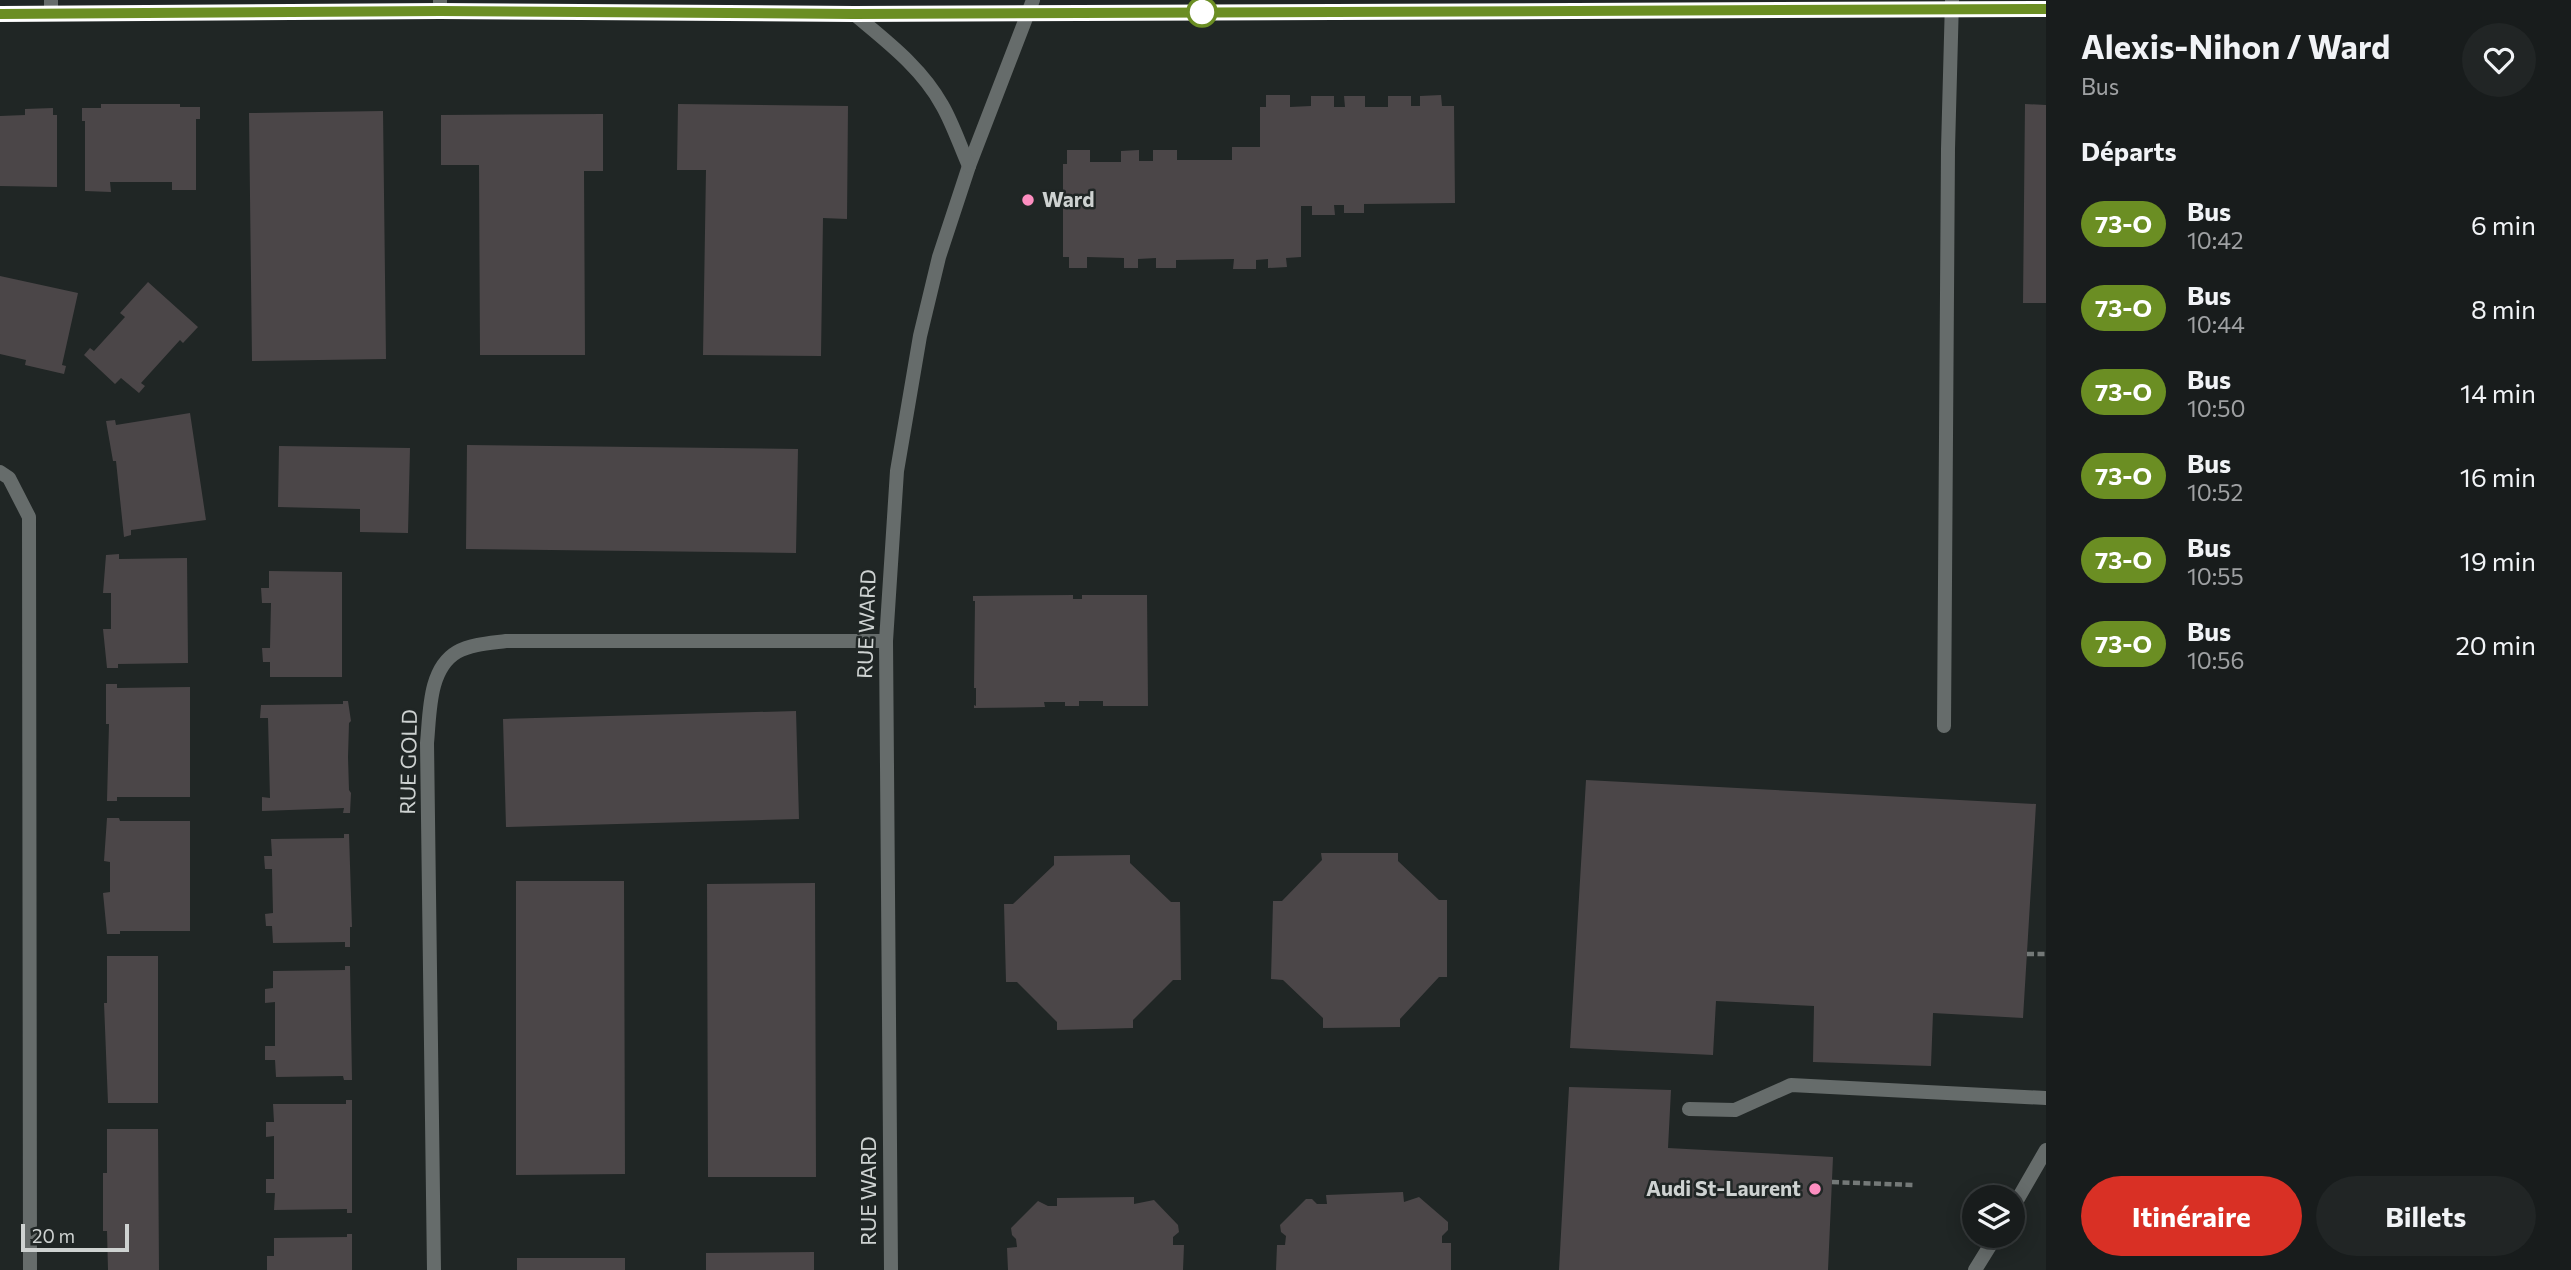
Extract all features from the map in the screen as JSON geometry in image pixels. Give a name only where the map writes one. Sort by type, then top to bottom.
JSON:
[{"type":"street","points":[[1944,726],[1948,163],[1952,4]]},
{"type":"street","points":[[0,14],[51,7],[440,5],[854,14],[1031,6],[1952,4],[2046,9]]},
{"type":"street","name":"RUE WARD","points":[[891,1270],[886,641],[897,471],[914,373],[939,257],[969,166],[1031,6]]},
{"type":"street","points":[[854,14],[921,74],[943,106],[969,166]]},
{"type":"street","points":[[0,472],[9,478],[29,517],[30,1270]]},
{"type":"street","name":"RUE GOLD","points":[[434,1270],[427,743],[433,689],[442,666],[457,652],[482,644],[506,641],[886,641]]},
{"type":"street","points":[[1689,1109],[1735,1110],[1791,1085],[2046,1098]]},
{"type":"street","points":[[2025,1186],[2046,1150]]},
{"type":"street","points":[[1975,1270],[1989,1248]]},
{"type":"path","points":[[2027,954],[2046,954]]},
{"type":"path","points":[[1832,1182],[1915,1185]]},
{"type":"building","points":[[1266,95],[1290,95],[1290,107],[1311,106],[1311,96],[1334,96],[1334,107],[1345,107],[1344,96],[1365,96],[1365,107],[1388,107],[1388,96],[1411,96],[1411,106],[1420,106],[1420,96],[1441,95],[1442,106],[1454,106],[1455,203],[1364,204],[1364,213],[1344,213],[1344,205],[1334,205],[1335,215],[1312,215],[1312,206],[1301,206],[1301,257],[1286,258],[1287,267],[1268,268],[1268,259],[1256,260],[1256,269],[1233,269],[1234,259],[1176,260],[1176,268],[1156,268],[1156,258],[1138,259],[1138,268],[1124,268],[1124,258],[1087,257],[1087,268],[1069,268],[1069,257],[1063,257],[1063,164],[1067,164],[1067,150],[1090,150],[1090,162],[1121,162],[1121,151],[1139,150],[1139,161],[1153,161],[1153,150],[1177,150],[1177,160],[1232,160],[1232,147],[1260,147],[1260,107],[1266,107]]},
{"type":"building","points":[[101,104],[180,104],[180,107],[200,107],[200,119],[196,119],[196,190],[172,190],[172,182],[110,182],[111,192],[85,191],[85,121],[82,121],[82,108],[101,108]]},
{"type":"building","points":[[678,104],[848,106],[847,219],[823,218],[821,356],[703,355],[706,170],[677,170]]},
{"type":"building","points":[[2025,104],[2046,105],[2046,303],[2023,303]]},
{"type":"building","points":[[53,108],[53,115],[57,115],[57,187],[0,186],[0,116],[25,115],[25,109]]},
{"type":"building","points":[[383,111],[386,359],[252,361],[249,113]]},
{"type":"building","points":[[603,114],[603,171],[584,171],[585,355],[480,355],[479,165],[441,165],[441,115]]},
{"type":"building","points":[[0,276],[78,293],[62,365],[66,366],[64,374],[25,365],[26,360],[0,354]]},
{"type":"building","points":[[148,282],[198,327],[183,343],[180,340],[141,383],[145,386],[139,393],[121,378],[115,384],[84,355],[90,348],[94,351],[125,317],[120,313]]},
{"type":"building","points":[[190,413],[206,520],[131,530],[131,535],[124,537],[116,461],[113,461],[106,421],[115,420],[116,425]]},
{"type":"building","points":[[467,445],[798,449],[796,553],[466,549]]},
{"type":"building","points":[[279,446],[410,448],[408,533],[360,532],[360,509],[278,507]]},
{"type":"building","points":[[119,554],[119,559],[187,558],[188,663],[118,664],[118,668],[107,668],[103,629],[111,629],[111,593],[103,593],[106,555]]},
{"type":"building","points":[[269,571],[342,572],[342,677],[270,677],[270,662],[263,662],[262,648],[270,648],[271,603],[262,603],[261,588],[269,588]]},
{"type":"building","points":[[1073,595],[1073,599],[1082,599],[1082,595],[1147,595],[1148,706],[1103,706],[1103,701],[1079,701],[1079,706],[1065,706],[1065,702],[1044,702],[1045,707],[974,708],[976,688],[973,596]]},
{"type":"building","points":[[106,684],[117,684],[117,688],[190,687],[190,797],[117,797],[117,801],[107,801],[109,724],[106,724]]},
{"type":"building","points":[[343,701],[348,701],[351,721],[348,757],[350,813],[343,813],[344,808],[262,811],[262,797],[270,798],[268,718],[260,718],[261,705],[343,704]]},
{"type":"building","points":[[796,711],[799,819],[506,827],[503,719]]},
{"type":"building","points":[[1586,780],[2036,804],[2023,1018],[1933,1013],[1931,1066],[1813,1062],[1814,1006],[1716,1001],[1713,1055],[1570,1048]]},
{"type":"building","points":[[107,818],[119,818],[120,821],[190,821],[190,931],[120,931],[120,934],[107,934],[103,893],[110,892],[110,862],[104,861]]},
{"type":"building","points":[[344,834],[349,834],[352,927],[350,947],[345,947],[345,942],[273,943],[272,926],[266,926],[265,914],[273,913],[272,869],[265,869],[264,856],[272,856],[271,839],[344,838]]},
{"type":"building","points":[[1321,853],[1398,853],[1398,861],[1439,900],[1447,900],[1447,977],[1439,977],[1400,1019],[1400,1027],[1323,1028],[1323,1018],[1283,980],[1271,979],[1273,901],[1282,901],[1322,860]]},
{"type":"building","points":[[1130,855],[1130,863],[1171,902],[1180,902],[1181,980],[1173,980],[1133,1020],[1133,1028],[1057,1030],[1057,1022],[1017,982],[1006,982],[1004,904],[1013,904],[1054,865],[1054,856]]},
{"type":"building","points":[[516,881],[624,881],[625,1174],[516,1175]]},
{"type":"building","points":[[815,883],[816,1177],[708,1177],[707,884]]},
{"type":"building","points":[[107,956],[158,956],[158,1103],[108,1103],[104,1003],[107,1003]]},
{"type":"building","points":[[345,966],[350,966],[352,1080],[344,1080],[343,1076],[276,1077],[275,1060],[265,1060],[265,1046],[275,1046],[275,1002],[265,1003],[265,989],[273,988],[273,971],[345,970]]},
{"type":"building","points":[[1569,1087],[1671,1090],[1668,1148],[1833,1157],[1828,1270],[1559,1270]]},
{"type":"building","points":[[346,1100],[352,1100],[352,1213],[347,1213],[347,1209],[274,1210],[275,1193],[266,1193],[266,1179],[274,1179],[274,1136],[266,1137],[266,1122],[274,1122],[273,1104],[346,1104]]},
{"type":"building","points":[[107,1129],[158,1129],[159,1270],[108,1270],[107,1231],[103,1231],[103,1173],[107,1173]]},
{"type":"building","points":[[1403,1192],[1404,1202],[1419,1197],[1448,1222],[1448,1230],[1442,1236],[1442,1243],[1451,1243],[1451,1270],[1276,1270],[1277,1245],[1285,1245],[1286,1236],[1281,1232],[1280,1225],[1306,1199],[1312,1199],[1317,1204],[1327,1204],[1326,1195]]},
{"type":"building","points":[[1134,1197],[1134,1204],[1154,1200],[1178,1225],[1179,1232],[1173,1237],[1173,1245],[1184,1245],[1183,1270],[1008,1270],[1007,1248],[1017,1247],[1011,1228],[1038,1201],[1048,1206],[1057,1206],[1057,1198]]},
{"type":"building","points":[[347,1234],[352,1234],[352,1270],[267,1270],[267,1256],[274,1256],[274,1238],[347,1237]]},
{"type":"building","points":[[814,1252],[814,1270],[706,1270],[706,1253]]},
{"type":"building","points":[[517,1258],[625,1258],[625,1270],[517,1270]]},
{"type":"bus line","name":"73-O","points":[[0,14],[2046,9]]},
{"type":"place","name":"Ward","points":[[1028,200]]},
{"type":"place","name":"Audi St-Laurent","points":[[1815,1189]]}]
